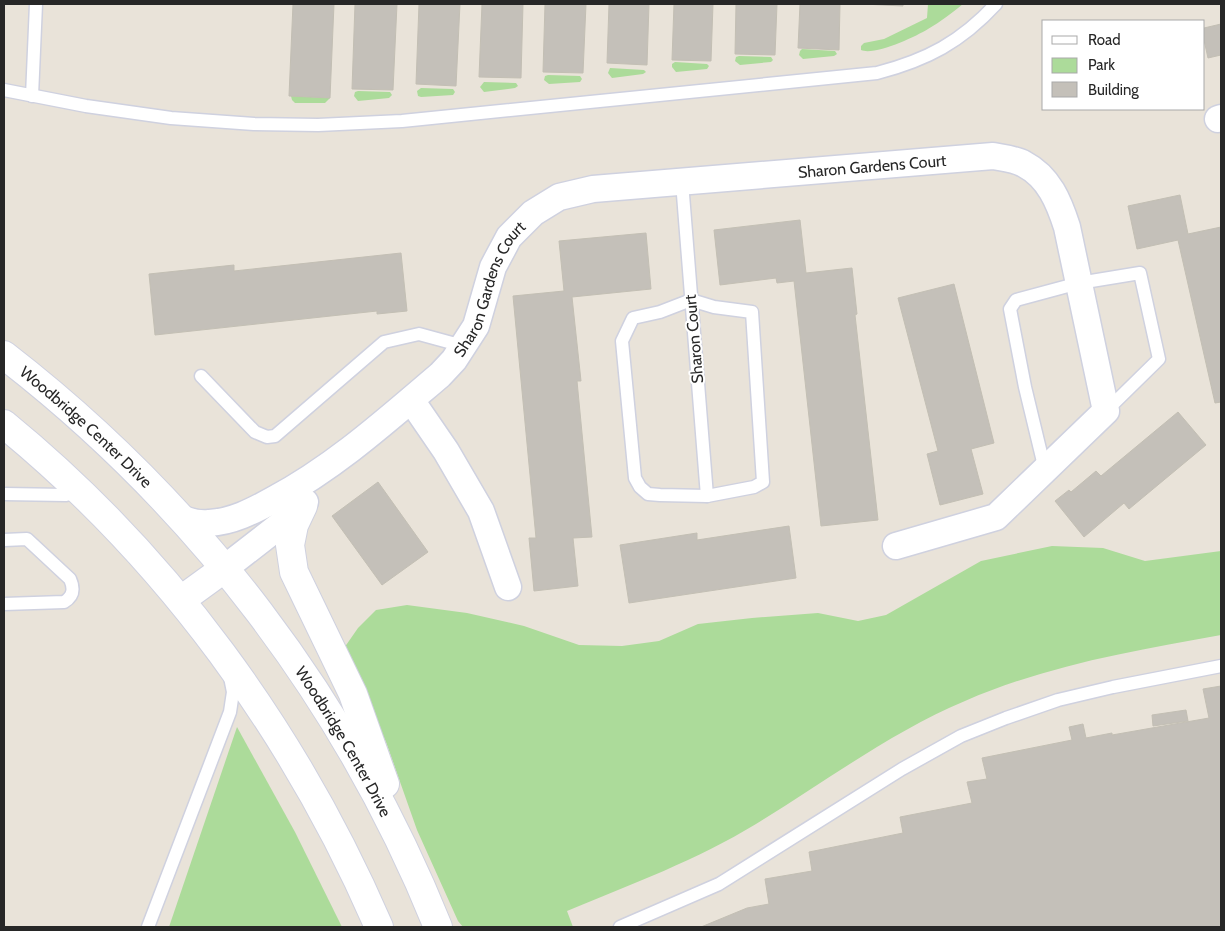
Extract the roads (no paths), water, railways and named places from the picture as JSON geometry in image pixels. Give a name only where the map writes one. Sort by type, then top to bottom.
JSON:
[{"type":"street","name":"Sharon Gardens Court","points":[[183,519],[193,522],[210,523],[242,515],[289,492],[331,465],[448,368],[476,326],[493,267],[509,237],[533,213],[559,197],[592,189],[993,156],[1023,163],[1043,178],[1059,202],[1067,227],[1106,411]]},
{"type":"street","name":"Woodbridge Center Drive","points":[[4,355],[102,437],[183,519],[225,568],[275,632],[341,732],[384,808],[438,924]]},
{"type":"street","points":[[411,400],[446,451],[481,511],[508,586]]},
{"type":"street","points":[[896,546],[996,517],[1106,411]]},
{"type":"street","points":[[4,424],[79,492],[144,558],[181,600],[219,649],[265,715],[305,779],[346,856],[379,927]]},
{"type":"street","name":"Sharon Gardens Court","points":[[225,568],[302,506],[331,465]]},
{"type":"street","points":[[302,506],[294,525],[290,545],[294,572],[353,694],[419,882]]},
{"type":"street","points":[[181,600],[225,568]]},
{"type":"lane","points":[[32,96],[36,4]]},
{"type":"lane","points":[[4,90],[140,114],[212,122],[318,125],[411,120],[877,73],[903,66],[940,50],[964,34],[996,4]]},
{"type":"lane","name":"Sharon Court","points":[[682,182],[707,496]]},
{"type":"lane","points":[[1045,470],[1025,387],[1010,309],[1016,300],[1079,284],[1140,273],[1159,359],[1106,411]]},
{"type":"lane","points":[[691,300],[714,307],[752,312],[763,482],[754,487],[707,496],[648,494],[640,487],[635,478],[622,341],[634,318],[660,312],[691,300]]},
{"type":"lane","points":[[201,376],[255,432],[267,437],[275,436],[384,342],[419,334],[463,346]]},
{"type":"lane","points":[[4,494],[66,495],[79,492]]},
{"type":"lane","points":[[4,540],[27,539],[70,579],[73,586],[72,594],[64,602],[4,604]]},
{"type":"lane","points":[[148,927],[230,712],[233,692],[219,649]]},
{"type":"lane","points":[[620,927],[719,884],[902,769],[961,736],[1058,700],[1114,686],[1221,666]]}]
